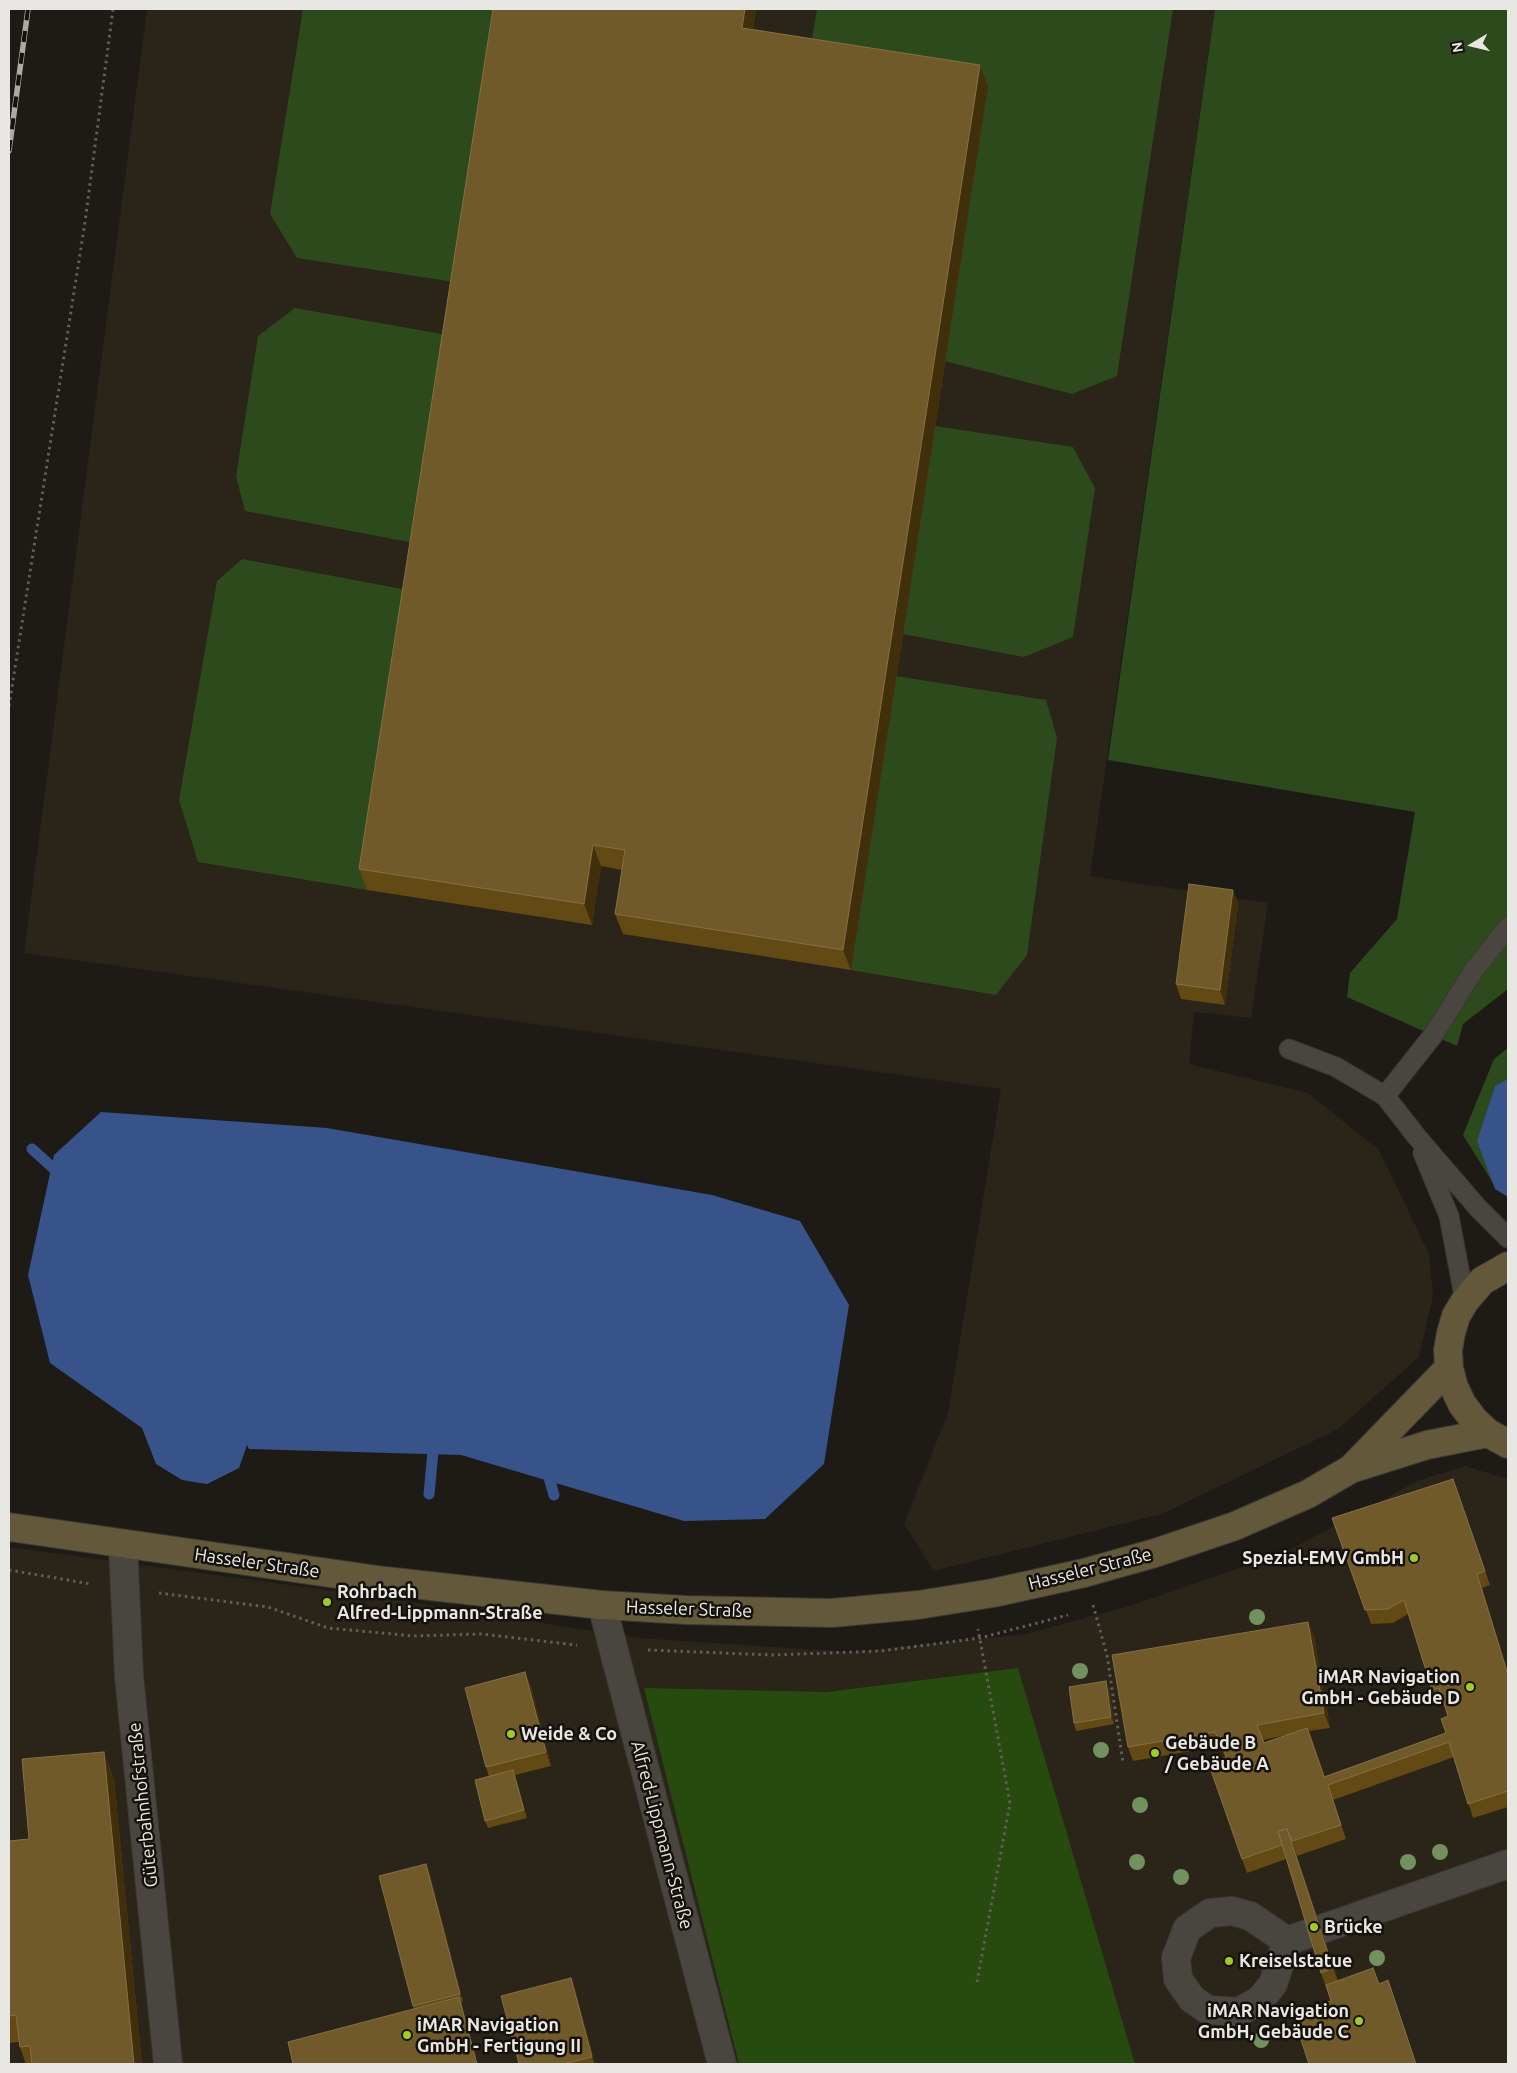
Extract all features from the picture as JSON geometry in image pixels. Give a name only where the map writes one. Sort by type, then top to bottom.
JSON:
[{"type":"street","name":"Hasseler Straße","points":[[1498,1438],[1474,1420],[1462,1404],[1454,1387],[1449,1368],[1448,1350],[1450,1333],[1456,1316],[1465,1301],[1482,1281],[1508,1266]]},
{"type":"street","name":"Hasseler Straße","points":[[1351,1470],[1449,1368]]},
{"type":"street","name":"Hasseler Straße","points":[[9,1527],[123,1545],[384,1581],[602,1605],[686,1610],[832,1613],[918,1605],[973,1596],[1084,1572],[1155,1553],[1236,1526],[1308,1494],[1351,1470],[1427,1445],[1498,1438]]},
{"type":"street","name":"Güterbahnhofstraße","points":[[123,1545],[130,1676],[168,2064]]},
{"type":"street","name":"Alfred-Lippmann-Straße","points":[[602,1605],[722,2064]]},
{"type":"street","points":[[1287,1941],[1508,1864]]},
{"type":"lane","points":[[1385,1096],[1434,1034],[1474,970],[1508,927]]},
{"type":"lane","points":[[1289,1049],[1336,1067],[1385,1096],[1417,1138],[1478,1208],[1508,1238]]},
{"type":"lane","points":[[1417,1138],[1449,1216],[1465,1301]]},
{"type":"path","points":[[9,706],[85,222],[112,9]]},
{"type":"path","points":[[9,1570],[72,1582],[125,1588]]},
{"type":"path","points":[[1084,1572],[1107,1655],[1123,1763]]},
{"type":"path","points":[[973,1596],[1010,1802],[977,1982]]},
{"type":"shaded area","points":[[147,9],[1215,9],[1090,876],[1268,903],[1251,1018],[1194,1012],[1189,1064],[1308,1093],[1379,1150],[1429,1254],[1433,1296],[1419,1357],[1338,1429],[1162,1514],[934,1571],[904,1524],[948,1413],[1001,1089],[24,953]]},
{"type":"shaded area","points":[[1465,1466],[1508,1479],[1508,2064],[9,2064],[9,1547],[378,1597],[639,1638],[851,1652],[1026,1634],[1129,1606],[1286,1552],[1417,1481]]},
{"type":"green space","points":[[303,9],[503,9],[461,283],[297,258],[270,214]]},
{"type":"green space","points":[[817,9],[1173,9],[1117,376],[1072,394],[945,361],[988,86],[809,58]]},
{"type":"green space","points":[[1215,9],[1508,9],[1508,989],[1463,1024],[1457,1046],[1347,997],[1350,973],[1397,919],[1415,812],[1108,760]]},
{"type":"green space","points":[[295,308],[453,336],[420,544],[245,511],[236,476],[258,336]]},
{"type":"green space","points":[[935,426],[1073,447],[1095,488],[1073,637],[1024,657],[903,634]]},
{"type":"green space","points":[[242,559],[413,591],[367,890],[198,862],[179,800],[217,581]]},
{"type":"green space","points":[[896,676],[1046,700],[1057,738],[1027,955],[996,995],[851,970]]},
{"type":"green space","points":[[1508,1048],[1508,1195],[1493,1183],[1463,1135],[1494,1059]]},
{"type":"green space","points":[[1018,1668],[1135,2064],[739,2064],[644,1688],[827,1692]]},
{"type":"water","points":[[1508,1079],[1508,1197],[1495,1189],[1477,1141],[1495,1086]]},
{"type":"water","points":[[101,1112],[327,1128],[712,1195],[800,1221],[849,1305],[824,1464],[765,1519],[684,1521],[461,1455],[249,1449],[247,1445],[239,1468],[207,1484],[182,1480],[156,1464],[142,1428],[50,1363],[28,1275],[54,1155]]},
{"type":"building","points":[[493,9],[745,9],[742,28],[980,65],[843,950],[615,914],[625,850],[593,845],[584,904],[359,869]]},
{"type":"building","points":[[1189,884],[1233,890],[1220,990],[1176,984]]},
{"type":"building","points":[[1453,1479],[1485,1571],[1477,1574],[1508,1675],[1508,1791],[1468,1804],[1449,1742],[1328,1785],[1341,1825],[1292,1841],[1287,1829],[1278,1831],[1282,1845],[1242,1859],[1208,1762],[1227,1757],[1215,1732],[1128,1747],[1112,1655],[1308,1622],[1324,1713],[1257,1725],[1264,1743],[1307,1728],[1324,1777],[1446,1733],[1441,1719],[1448,1716],[1439,1688],[1432,1690],[1404,1600],[1388,1609],[1365,1610],[1332,1518]]},
{"type":"building","name":"Weide & Co","points":[[525,1672],[546,1752],[486,1767],[465,1688]]},
{"type":"building","points":[[1106,1681],[1111,1717],[1074,1723],[1069,1687]]},
{"type":"building","points":[[104,1752],[134,2064],[32,2064],[30,2046],[20,2047],[16,2015],[9,2016],[9,1841],[29,1839],[22,1759]]},
{"type":"building","points":[[513,1770],[524,1810],[485,1821],[475,1780]]},
{"type":"building","name":"Brücke","points":[[1287,1829],[1333,1968],[1321,1973],[1278,1831]]},
{"type":"building","name":"iMAR Navigation GmbH - Fertigung II","points":[[426,1864],[460,1994],[413,2006],[379,1876]]},
{"type":"building","name":"iMAR Navigation GmbH, Gebäude C","points":[[1373,1968],[1379,1984],[1388,1980],[1416,2064],[1309,2064],[1292,2013],[1331,2001],[1326,1985]]},
{"type":"building","points":[[571,1978],[592,2057],[563,2064],[519,2064],[501,1996]]},
{"type":"building","name":"iMAR Navigation GmbH - Fertigung II","points":[[459,1997],[477,2064],[293,2064],[288,2042]]},
{"type":"waterway","points":[[32,1149],[62,1176]]},
{"type":"waterway","points":[[429,1494],[434,1441]]},
{"type":"waterway","points":[[546,1467],[554,1495]]},
{"type":"railway","points":[[9,151],[28,9]]},
{"type":"place","name":"Spezial-EMV GmbH","points":[[1414,1558]]},
{"type":"place","name":"Rohrbach Alfred-Lippmann-Straße","points":[[327,1602]]},
{"type":"place","name":"iMAR Navigation GmbH - Gebäude D","points":[[1470,1687]]},
{"type":"place","name":"Weide & Co","points":[[511,1734]]},
{"type":"place","name":"Gebäude B / Gebäude A","points":[[1155,1753]]},
{"type":"place","name":"Brücke","points":[[1314,1927]]},
{"type":"place","name":"Kreiselstatue","points":[[1229,1961]]},
{"type":"place","name":"iMAR Navigation GmbH, Gebäude C","points":[[1359,2021]]},
{"type":"place","name":"iMAR Navigation GmbH - Fertigung II","points":[[407,2035]]}]
